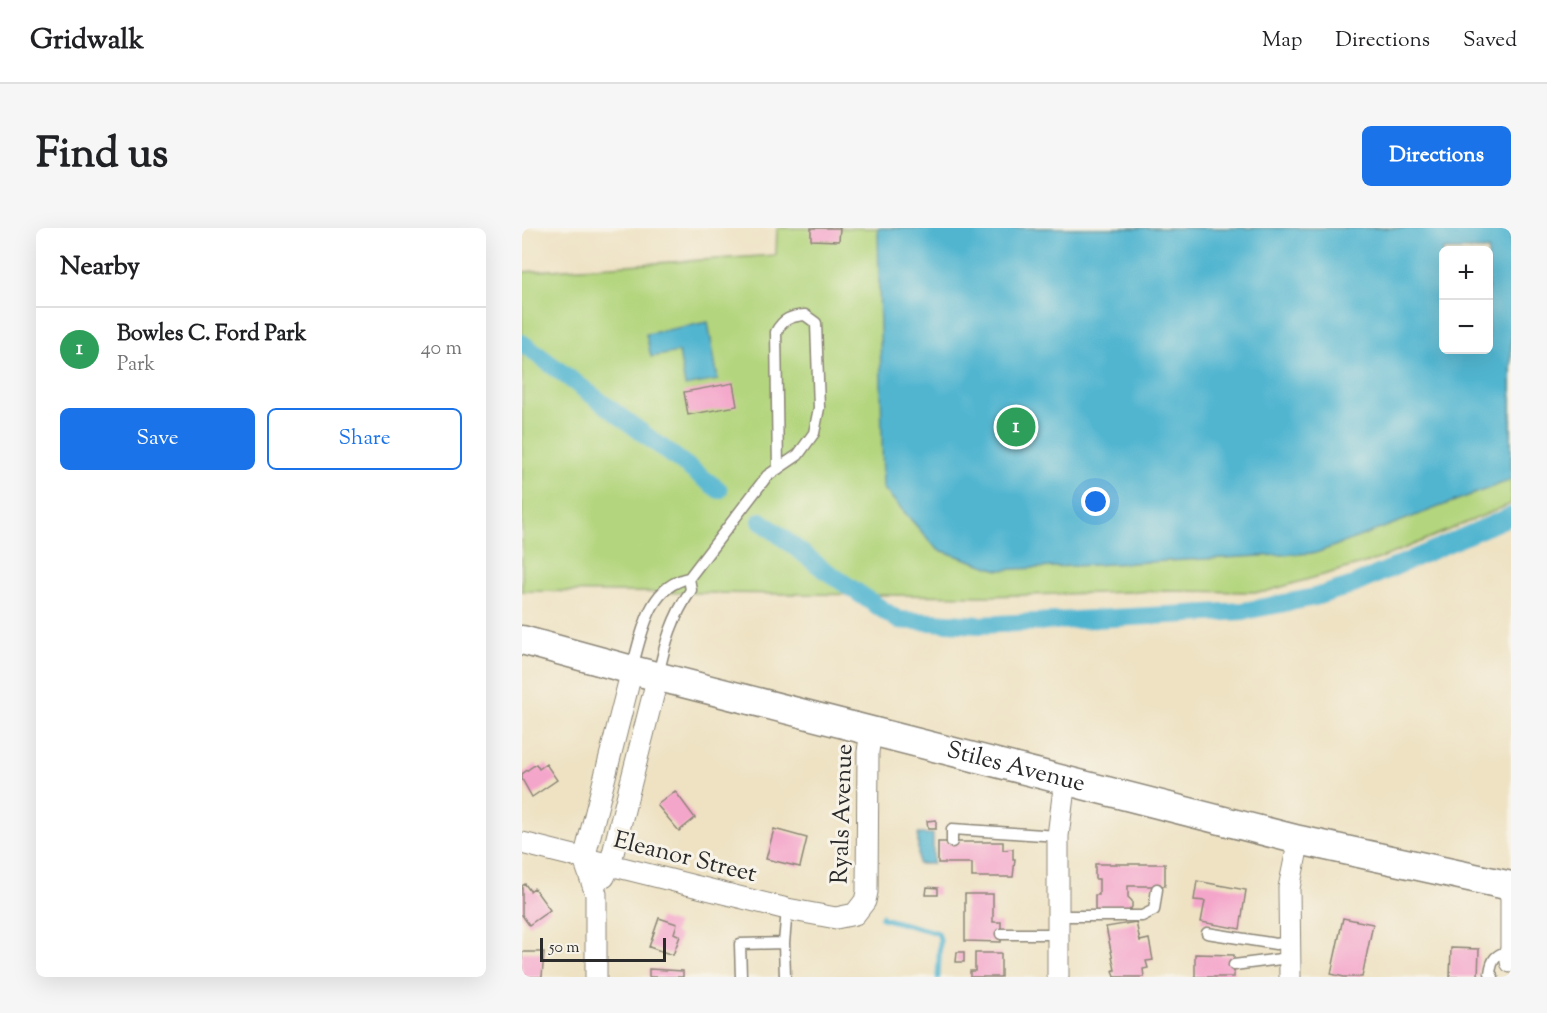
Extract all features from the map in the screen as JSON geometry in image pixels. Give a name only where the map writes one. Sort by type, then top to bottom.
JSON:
[{"type":"street","name":"Stiles Avenue","points":[[522,640],[1299,840],[1511,886]]},
{"type":"street","points":[[596,977],[596,894],[584,859],[645,673]]},
{"type":"street","points":[[596,894],[610,865],[645,673]]},
{"type":"street","name":"Ryals Avenue","points":[[836,918],[855,914],[865,901],[867,892],[868,752],[872,730]]},
{"type":"street","points":[[1058,977],[1058,836],[1065,780]]},
{"type":"street","points":[[1290,960],[1289,888],[1299,840]]},
{"type":"street","name":"Eleanor Street","points":[[522,843],[787,909],[836,918]]},
{"type":"street","points":[[1510,956],[1511,892]]},
{"type":"lane","points":[[645,673],[648,613],[660,593],[680,579],[688,578],[767,476],[778,469],[798,455],[814,433],[819,408],[816,323],[805,315],[792,316],[781,323],[776,332],[778,469]]},
{"type":"lane","points":[[645,673],[665,642],[677,609],[691,590],[688,578]]},
{"type":"lane","points":[[952,842],[952,829],[1040,833],[1058,836]]},
{"type":"lane","points":[[1001,934],[1142,916],[1154,910],[1157,889]]},
{"type":"lane","points":[[785,977],[784,943],[787,909]]},
{"type":"lane","points":[[1207,933],[1276,944],[1290,960]]},
{"type":"lane","points":[[741,977],[740,944],[784,943]]},
{"type":"lane","points":[[1493,977],[1490,973],[1491,963],[1495,956],[1510,956]]},
{"type":"lane","points":[[1234,965],[1281,958],[1290,960]]},
{"type":"green space","points":[[777,228],[1511,228],[1511,504],[1379,559],[1264,592],[1163,591],[986,596],[522,591],[522,272],[776,255]]},
{"type":"water","points":[[878,228],[1511,228],[1511,480],[1316,553],[998,570],[937,549],[883,488]]},
{"type":"water","points":[[708,322],[718,380],[685,386],[679,352],[651,357],[646,334]]},
{"type":"water","points":[[918,834],[933,834],[933,864],[918,864]]},
{"type":"building","points":[[811,228],[840,228],[839,241],[811,240]]},
{"type":"building","points":[[733,383],[737,406],[688,415],[684,392]]},
{"type":"building","points":[[536,764],[539,769],[546,764],[557,780],[532,797],[522,779],[522,774]]},
{"type":"building","points":[[675,791],[695,818],[679,831],[657,805]]},
{"type":"building","points":[[936,820],[936,829],[928,829],[927,821]]},
{"type":"building","points":[[774,829],[807,838],[800,867],[766,859]]},
{"type":"building","points":[[938,842],[1003,842],[1003,850],[1013,849],[1013,859],[1015,859],[1013,877],[972,877],[972,863],[938,863]]},
{"type":"building","points":[[1095,864],[1165,864],[1165,886],[1128,886],[1128,897],[1132,901],[1132,907],[1128,912],[1095,912],[1095,895],[1099,895],[1099,879],[1095,879]]},
{"type":"building","points":[[1197,881],[1246,890],[1240,929],[1201,922],[1205,901],[1194,900]]},
{"type":"building","points":[[525,884],[530,891],[534,888],[550,910],[529,925],[522,915],[522,886]]},
{"type":"building","points":[[927,887],[938,888],[938,895],[926,895]]},
{"type":"building","points":[[965,894],[993,894],[993,922],[1001,922],[1001,942],[965,941]]},
{"type":"building","points":[[659,918],[677,924],[674,933],[680,936],[673,955],[649,947]]},
{"type":"building","points":[[1343,918],[1373,924],[1362,977],[1331,974]]},
{"type":"building","points":[[1136,922],[1140,941],[1149,939],[1153,960],[1146,961],[1148,968],[1143,969],[1144,977],[1115,977],[1106,927]]},
{"type":"building","points":[[1451,948],[1479,949],[1478,977],[1450,977]]},
{"type":"building","points":[[522,952],[544,952],[542,977],[522,977]]},
{"type":"building","points":[[957,952],[964,952],[964,962],[956,962]]},
{"type":"building","points":[[975,953],[1001,953],[1001,977],[970,977],[970,971],[975,971]]},
{"type":"building","points":[[1195,954],[1234,955],[1234,977],[1195,977]]},
{"type":"building","points":[[649,969],[683,971],[683,977],[649,977]]},
{"type":"waterway","points":[[522,343],[719,490]]},
{"type":"waterway","points":[[761,521],[823,569],[898,620],[980,625],[1244,611],[1315,597],[1353,585],[1511,516]]},
{"type":"waterway","points":[[882,916],[882,918],[938,933],[940,939],[938,977]]},
{"type":"place","name":"Bowles C. Ford Park","points":[[1016,427]]}]
